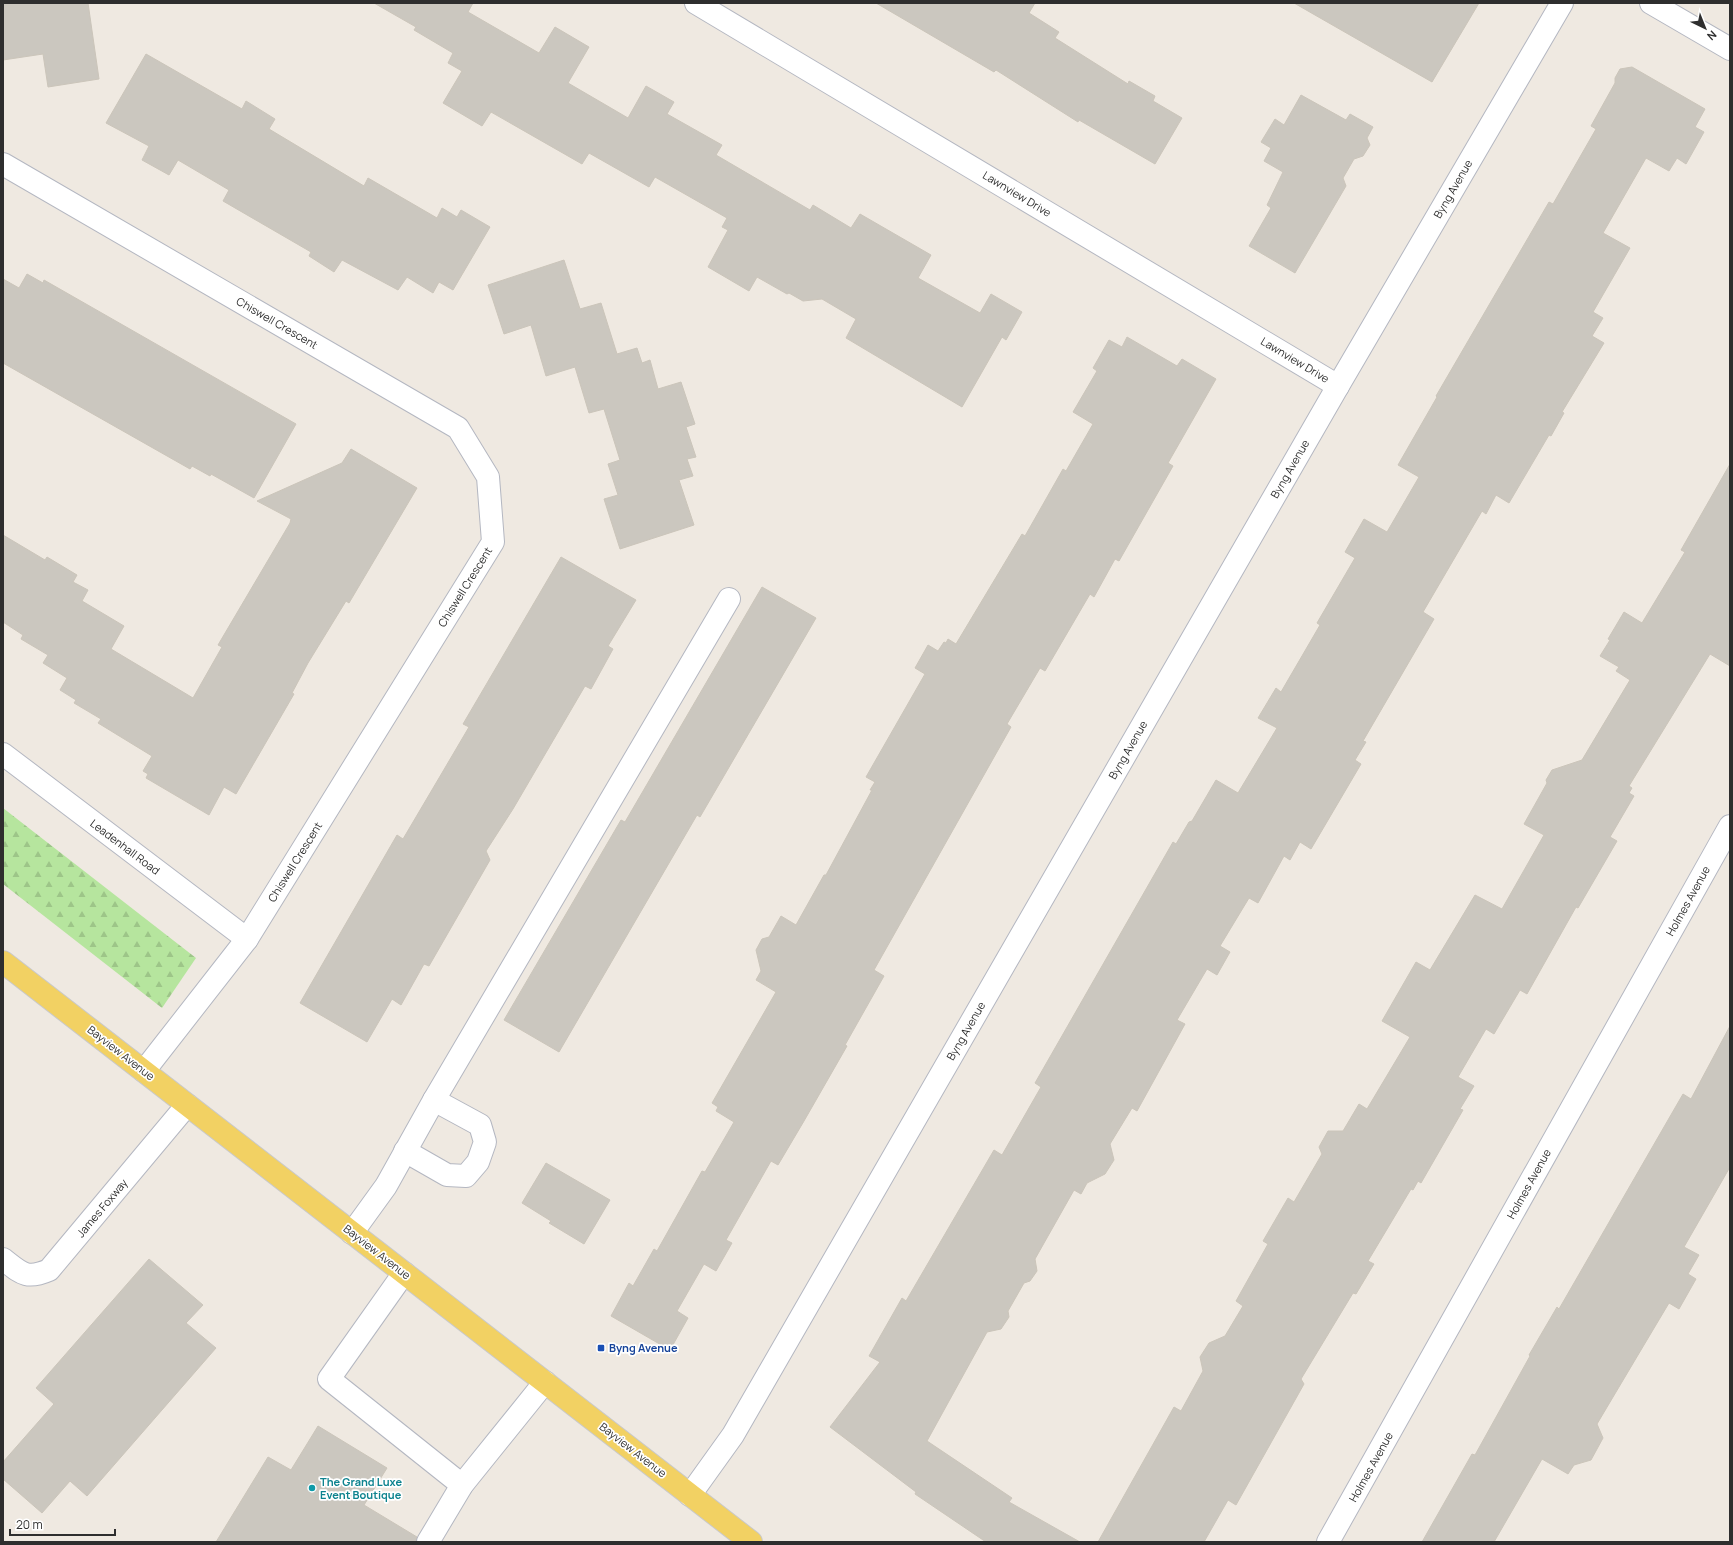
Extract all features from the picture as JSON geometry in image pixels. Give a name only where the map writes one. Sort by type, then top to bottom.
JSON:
[{"type":"main road","name":"Bayview Avenue","points":[[3,962],[751,1542]]},
{"type":"street","name":"Lawnview Drive","points":[[696,3],[1338,386]]},
{"type":"street","name":"Byng Avenue","points":[[690,1495],[733,1435],[1338,386],[1562,3]]},
{"type":"street","points":[[1651,3],[1730,49]]},
{"type":"street","name":"Chiswell Crescent","points":[[3,164],[458,428],[488,477],[493,542],[247,939],[144,1071]]},
{"type":"street","points":[[352,1233],[386,1186],[434,1100],[729,599]]},
{"type":"street","name":"Leadenhall Road","points":[[3,754],[247,939]]},
{"type":"street","name":"Holmes Avenue","points":[[1328,1542],[1730,826]]},
{"type":"street","points":[[405,1151],[447,1175],[466,1176],[478,1162],[485,1142],[480,1125],[434,1100]]},
{"type":"street","name":"James Foxway","points":[[3,1259],[23,1275],[36,1276],[49,1270],[187,1105]]},
{"type":"street","points":[[404,1273],[329,1380],[462,1485]]},
{"type":"street","points":[[428,1542],[462,1485],[545,1382]]},
{"type":"green space","points":[[3,808],[196,958],[162,1008],[3,884]]},
{"type":"building","points":[[3,3],[88,3],[99,79],[48,87],[43,54],[3,60]]},
{"type":"building","points":[[374,3],[473,3],[468,12],[539,53],[555,27],[589,47],[568,83],[628,118],[646,86],[674,102],[667,114],[722,145],[716,155],[810,210],[813,205],[851,228],[860,214],[931,255],[918,278],[980,313],[991,294],[1022,312],[1006,340],[1002,337],[962,407],[846,338],[856,319],[822,299],[803,301],[757,277],[749,291],[708,267],[728,230],[722,227],[727,218],[655,177],[649,187],[589,153],[582,164],[491,112],[482,126],[443,103],[462,71],[448,63],[453,53],[414,30],[416,27]]},
{"type":"building","points":[[876,3],[1035,3],[1029,13],[1059,32],[1055,38],[1128,84],[1129,81],[1155,96],[1153,101],[1182,118],[1155,164],[1079,120],[1078,122],[996,70],[994,72]]},
{"type":"building","points":[[1294,3],[1479,3],[1432,82]]},
{"type":"building","points":[[146,54],[242,109],[246,101],[275,119],[269,129],[364,186],[368,178],[437,218],[442,208],[457,217],[461,210],[490,227],[453,290],[439,282],[433,293],[407,277],[398,290],[342,260],[334,272],[309,256],[311,252],[223,201],[229,190],[178,160],[169,175],[142,160],[149,146],[106,123]]},
{"type":"building","points":[[1632,67],[1705,109],[1695,127],[1704,132],[1686,164],[1677,158],[1669,171],[1646,158],[1603,233],[1630,248],[1593,312],[1603,318],[1592,336],[1604,343],[1562,412],[1564,413],[1551,436],[1549,435],[1509,503],[1496,495],[1486,514],[1482,511],[1423,612],[1434,619],[1363,741],[1366,742],[1355,760],[1361,764],[1311,849],[1300,842],[1290,860],[1284,856],[1258,903],[1249,898],[1220,946],[1230,952],[1217,975],[1207,969],[1177,1020],[1185,1024],[1137,1111],[1132,1108],[1110,1144],[1114,1160],[1105,1174],[1087,1183],[1081,1194],[1074,1190],[1035,1259],[1037,1271],[1030,1281],[1024,1283],[1008,1311],[1009,1317],[1001,1329],[987,1332],[927,1441],[1012,1498],[1009,1502],[1080,1542],[986,1542],[915,1494],[916,1492],[830,1427],[880,1362],[869,1356],[902,1298],[906,1301],[994,1150],[1002,1155],[1041,1087],[1035,1083],[1173,842],[1176,844],[1189,822],[1192,821],[1216,780],[1238,793],[1277,728],[1258,718],[1276,688],[1281,692],[1320,625],[1317,623],[1355,558],[1345,552],[1364,519],[1387,532],[1419,477],[1398,465],[1437,397],[1436,396],[1549,202],[1553,204],[1596,129],[1591,126],[1615,83],[1615,78],[1620,69]]},
{"type":"building","points":[[1301,95],[1346,120],[1350,114],[1373,127],[1367,138],[1370,145],[1363,156],[1354,159],[1343,178],[1346,186],[1295,273],[1249,246],[1271,208],[1267,205],[1283,172],[1264,161],[1271,148],[1261,142],[1275,119],[1284,125]]},
{"type":"building","points":[[564,260],[580,309],[601,303],[617,354],[637,348],[642,363],[650,360],[658,389],[681,382],[695,424],[686,427],[696,457],[687,459],[693,476],[679,480],[694,525],[620,549],[604,499],[618,495],[608,464],[620,460],[604,409],[589,413],[575,367],[546,376],[531,325],[504,334],[488,285]]},
{"type":"building","points":[[27,274],[43,283],[44,280],[296,424],[254,498],[211,474],[210,476],[192,466],[190,469],[3,363],[3,279],[19,288]]},
{"type":"building","points":[[1127,337],[1177,366],[1182,359],[1216,379],[1168,463],[1173,466],[1119,561],[1115,559],[1094,597],[1090,594],[1045,671],[1040,668],[1007,724],[1011,727],[874,970],[884,976],[845,1045],[847,1046],[778,1165],[771,1161],[726,1240],[732,1243],[716,1271],[704,1264],[677,1311],[688,1318],[670,1350],[611,1316],[629,1283],[633,1286],[654,1249],[657,1251],[702,1171],[705,1172],[734,1122],[716,1111],[718,1107],[712,1103],[776,992],[756,980],[761,971],[756,950],[762,939],[769,937],[781,916],[796,925],[824,875],[826,875],[872,790],[870,790],[875,782],[866,777],[925,674],[915,668],[928,645],[938,651],[948,639],[956,644],[1022,534],[1025,536],[1063,469],[1066,471],[1093,424],[1073,412],[1097,371],[1093,368],[1109,340],[1122,347]]},
{"type":"building","points":[[351,449],[417,488],[349,603],[346,601],[308,663],[292,693],[294,694],[236,794],[224,787],[209,815],[146,778],[148,774],[143,771],[152,756],[98,723],[101,719],[74,703],[76,700],[60,690],[67,678],[43,663],[48,655],[21,639],[23,635],[3,622],[3,535],[45,560],[47,557],[77,575],[73,582],[88,590],[82,601],[124,626],[111,649],[193,698],[222,647],[218,645],[290,523],[291,519],[257,501],[342,463]]},
{"type":"building","points":[[1730,464],[1730,666],[1710,654],[1629,786],[1632,788],[1629,793],[1634,796],[1610,837],[1617,841],[1578,908],[1576,907],[1527,994],[1520,990],[1494,1034],[1486,1029],[1458,1077],[1474,1086],[1460,1109],[1463,1110],[1421,1183],[1418,1181],[1413,1190],[1411,1189],[1368,1261],[1374,1264],[1356,1294],[1353,1293],[1301,1379],[1304,1384],[1236,1505],[1228,1500],[1204,1542],[1098,1542],[1174,1407],[1181,1411],[1203,1371],[1200,1357],[1209,1343],[1225,1336],[1243,1306],[1236,1301],[1268,1244],[1263,1241],[1288,1198],[1294,1202],[1322,1154],[1319,1147],[1328,1131],[1343,1131],[1359,1104],[1367,1109],[1410,1037],[1382,1021],[1416,962],[1430,970],[1475,895],[1502,909],[1544,835],[1524,824],[1547,783],[1546,780],[1552,770],[1582,760],[1630,680],[1616,671],[1619,667],[1600,656],[1610,640],[1608,639],[1624,612],[1642,623],[1685,552],[1681,550]]},
{"type":"building","points":[[561,557],[636,600],[608,646],[613,649],[591,689],[585,686],[513,809],[486,851],[490,860],[429,966],[424,964],[401,1005],[392,999],[367,1042],[300,1003],[397,835],[403,839],[469,727],[463,724]]},
{"type":"building","points":[[762,587],[816,618],[700,817],[697,815],[559,1052],[504,1020],[621,820],[625,822]]},
{"type":"building","points":[[1730,1026],[1730,1167],[1684,1247],[1699,1255],[1688,1274],[1696,1279],[1679,1309],[1669,1303],[1597,1424],[1603,1438],[1591,1460],[1574,1465],[1568,1474],[1542,1459],[1494,1542],[1422,1542],[1472,1454],[1475,1455],[1530,1356],[1529,1355],[1557,1307],[1559,1309],[1683,1094],[1691,1099]]},
{"type":"building","points":[[546,1163],[610,1200],[584,1244],[549,1223],[551,1221],[522,1203]]},
{"type":"building","points":[[149,1259],[203,1305],[186,1323],[216,1348],[87,1496],[70,1481],[42,1513],[3,1479],[3,1462],[54,1404],[36,1388]]},
{"type":"building","name":"The Grand Luxe Event Boutique","points":[[318,1426],[387,1468],[364,1505],[417,1537],[416,1542],[216,1542],[268,1457],[291,1470]]},
{"type":"place","name":"Byng Avenue","points":[[601,1348]]},
{"type":"place","name":"The Grand Luxe Event Boutique","points":[[312,1488]]}]
